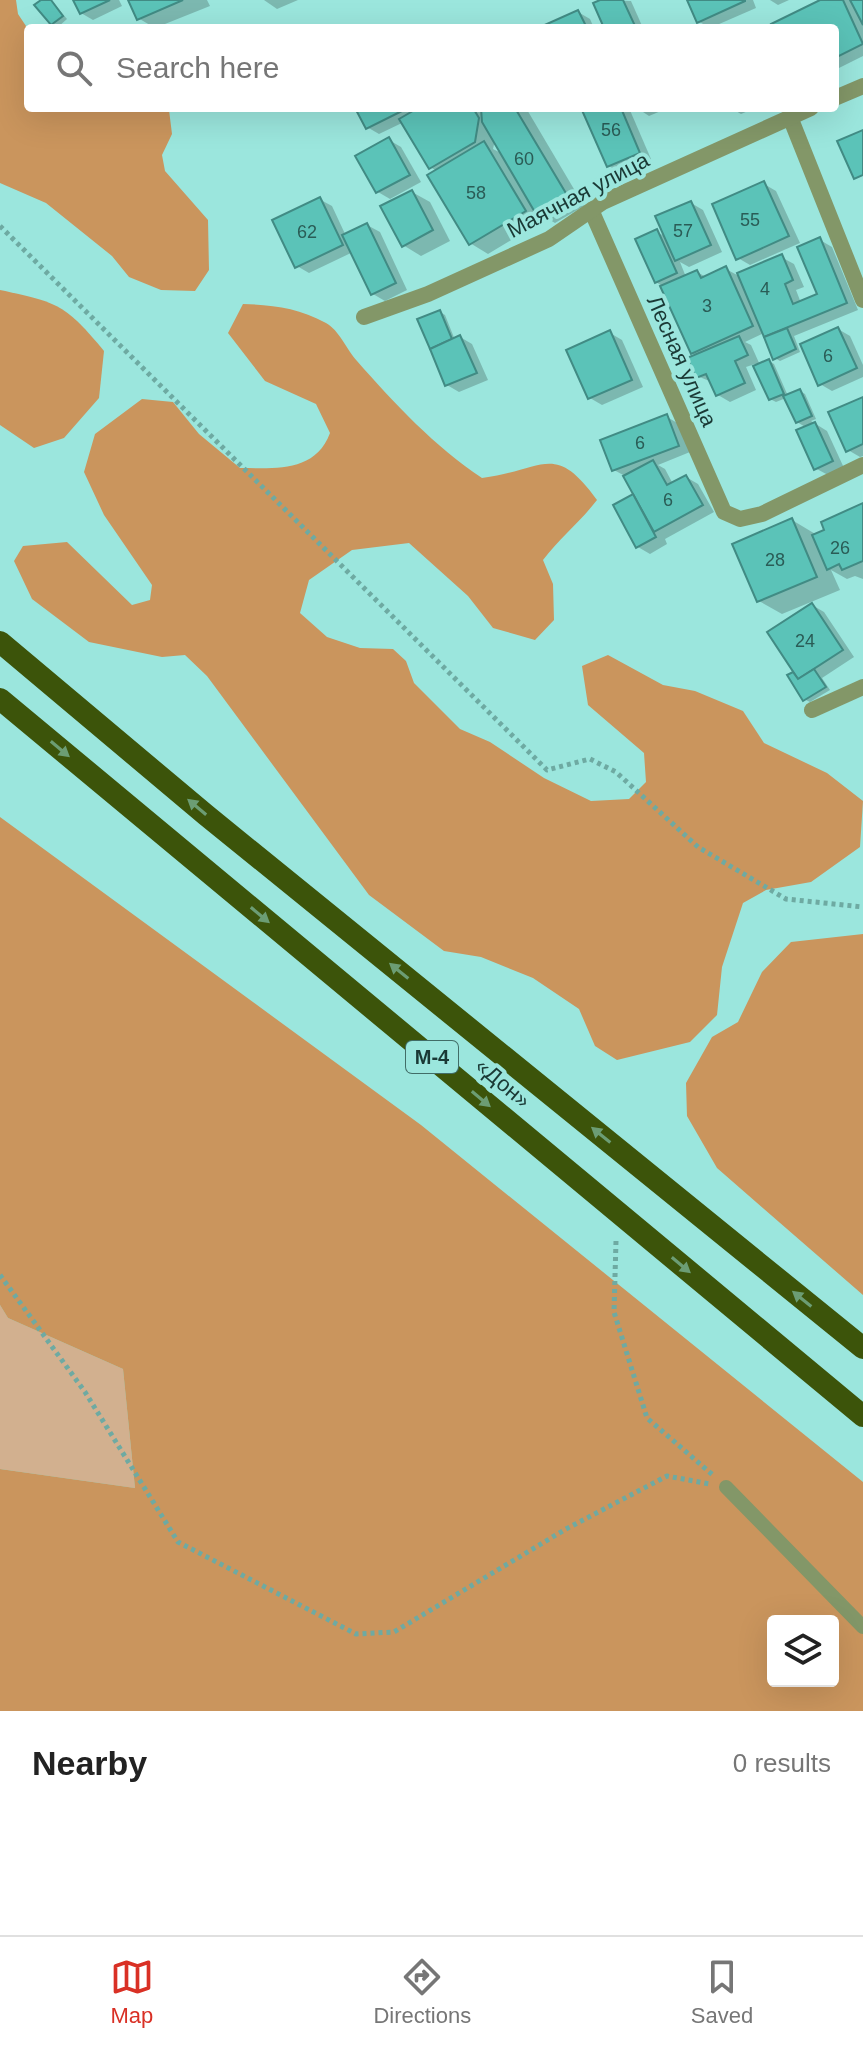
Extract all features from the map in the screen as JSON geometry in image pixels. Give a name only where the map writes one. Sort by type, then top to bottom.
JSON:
[{"type":"highway","name":"«Дон»","points":[[0,642],[206,815],[863,1348]]},
{"type":"highway","name":"«Дон»","points":[[0,699],[863,1416]]},
{"type":"street","points":[[839,96],[863,86]]},
{"type":"street","name":"Маячная улица","points":[[364,317],[428,294],[523,251],[592,212],[603,202],[802,112]]},
{"type":"street","points":[[790,117],[863,300]]},
{"type":"street","name":"Лесная улица","points":[[592,212],[724,512],[740,519],[762,514],[863,465]]},
{"type":"street","points":[[812,710],[863,687]]},
{"type":"lane","points":[[726,1487],[863,1627]]},
{"type":"path","points":[[0,226],[547,770],[590,759],[616,772],[698,847],[786,899],[863,907]]},
{"type":"path","points":[[616,1241],[614,1312],[647,1418],[726,1487]]},
{"type":"path","points":[[0,1275],[85,1392],[178,1542],[356,1634],[394,1632],[566,1529],[667,1476],[726,1487]]},
{"type":"shaded area","points":[[0,0],[16,0],[18,14],[25,24],[24,112],[169,112],[172,134],[162,155],[165,171],[208,220],[209,270],[195,291],[161,290],[129,277],[112,256],[46,203],[0,183]]},
{"type":"shaded area","points":[[0,290],[60,308],[80,324],[104,351],[99,398],[64,438],[34,448],[0,425]]},
{"type":"shaded area","points":[[243,304],[296,311],[331,326],[357,361],[400,408],[448,453],[482,478],[535,466],[558,465],[570,471],[597,500],[543,560],[553,584],[554,620],[535,640],[493,628],[468,596],[409,543],[352,550],[309,580],[300,613],[327,637],[360,648],[393,649],[406,661],[414,683],[460,729],[490,742],[544,778],[591,801],[629,799],[646,782],[644,753],[588,705],[582,666],[608,655],[663,685],[695,691],[743,711],[764,743],[827,773],[863,801],[860,847],[811,882],[766,890],[743,903],[722,967],[717,1015],[690,1042],[617,1060],[595,1046],[579,1009],[533,978],[481,957],[444,951],[369,895],[207,676],[185,655],[162,657],[89,642],[32,599],[14,561],[23,546],[67,542],[132,605],[150,600],[152,585],[104,515],[84,472],[95,434],[142,399],[173,402],[199,434],[240,468],[292,466],[315,455],[323,446],[330,433],[316,404],[265,381],[228,333]]},
{"type":"shaded area","points":[[0,817],[421,1125],[863,1482],[863,1711],[0,1711],[0,1469],[135,1488],[123,1369],[8,1318],[0,1305]]},
{"type":"shaded area","points":[[863,934],[863,1295],[717,1168],[687,1116],[686,1083],[712,1037],[738,1022],[762,972],[791,942]]},
{"type":"shaded area","points":[[0,1305],[8,1318],[123,1369],[135,1488],[0,1469]]},
{"type":"building","points":[[41,0],[51,0],[63,16],[50,24],[34,5]]},
{"type":"building","points":[[73,0],[110,0],[80,14]]},
{"type":"building","points":[[128,0],[183,0],[137,20]]},
{"type":"building","points":[[623,0],[634,24],[602,24],[593,3]]},
{"type":"building","points":[[687,0],[745,0],[745,1],[697,23]]},
{"type":"building","points":[[820,0],[843,0],[863,44],[839,56],[839,24],[771,24]]},
{"type":"building","points":[[850,0],[863,0],[863,25]]},
{"type":"building","points":[[578,10],[585,24],[547,24]]},
{"type":"building","points":[[357,112],[400,112],[366,129]]},
{"type":"building","points":[[411,112],[475,112],[479,118],[475,142],[429,169],[399,119]]},
{"type":"building","points":[[481,112],[517,112],[567,195],[536,214],[482,122]]},
{"type":"building","points":[[583,112],[623,112],[640,153],[607,167]]},
{"type":"building","points":[[863,130],[863,175],[854,179],[837,141]]},
{"type":"building","points":[[389,137],[410,175],[376,193],[355,156]]},
{"type":"building","points":[[484,141],[526,211],[469,245],[427,175]]},
{"type":"building","points":[[764,181],[789,236],[736,260],[712,204]]},
{"type":"building","points":[[412,190],[433,230],[402,247],[380,206]]},
{"type":"building","points":[[320,197],[343,245],[295,268],[272,220]]},
{"type":"building","points":[[691,201],[711,245],[675,261],[655,216]]},
{"type":"building","points":[[367,223],[396,283],[371,295],[342,235]]},
{"type":"building","points":[[657,229],[677,273],[655,283],[635,239]]},
{"type":"building","points":[[820,237],[847,303],[764,337],[737,273],[782,254],[793,280],[785,284],[793,304],[817,294],[797,247]]},
{"type":"building","points":[[726,266],[753,326],[691,354],[660,286],[697,270],[701,278]]},
{"type":"building","points":[[440,310],[452,339],[430,349],[417,319]]},
{"type":"building","points":[[838,327],[857,368],[818,386],[800,344]]},
{"type":"building","points":[[787,328],[796,349],[773,360],[764,337]]},
{"type":"building","points":[[610,330],[632,380],[588,399],[566,350]]},
{"type":"building","points":[[460,335],[477,373],[445,386],[430,349]]},
{"type":"building","points":[[739,336],[748,355],[735,361],[745,383],[716,396],[706,374],[696,378],[687,358]]},
{"type":"building","points":[[769,359],[784,394],[769,400],[753,366]]},
{"type":"building","points":[[800,389],[812,416],[796,423],[783,396]]},
{"type":"building","points":[[863,397],[863,444],[846,452],[828,412]]},
{"type":"building","points":[[667,414],[679,446],[612,471],[600,440]]},
{"type":"building","points":[[815,422],[833,461],[814,470],[796,430]]},
{"type":"building","points":[[653,460],[667,485],[686,475],[703,505],[654,532],[623,476]]},
{"type":"building","points":[[633,494],[656,537],[636,548],[613,505]]},
{"type":"building","points":[[863,503],[863,561],[842,570],[839,564],[827,570],[812,535],[824,530],[821,522]]},
{"type":"building","points":[[792,518],[817,577],[757,602],[732,544]]},
{"type":"building","points":[[812,603],[843,650],[798,679],[767,632]]},
{"type":"building","points":[[814,669],[826,687],[803,701],[787,675],[793,672],[798,679]]}]
